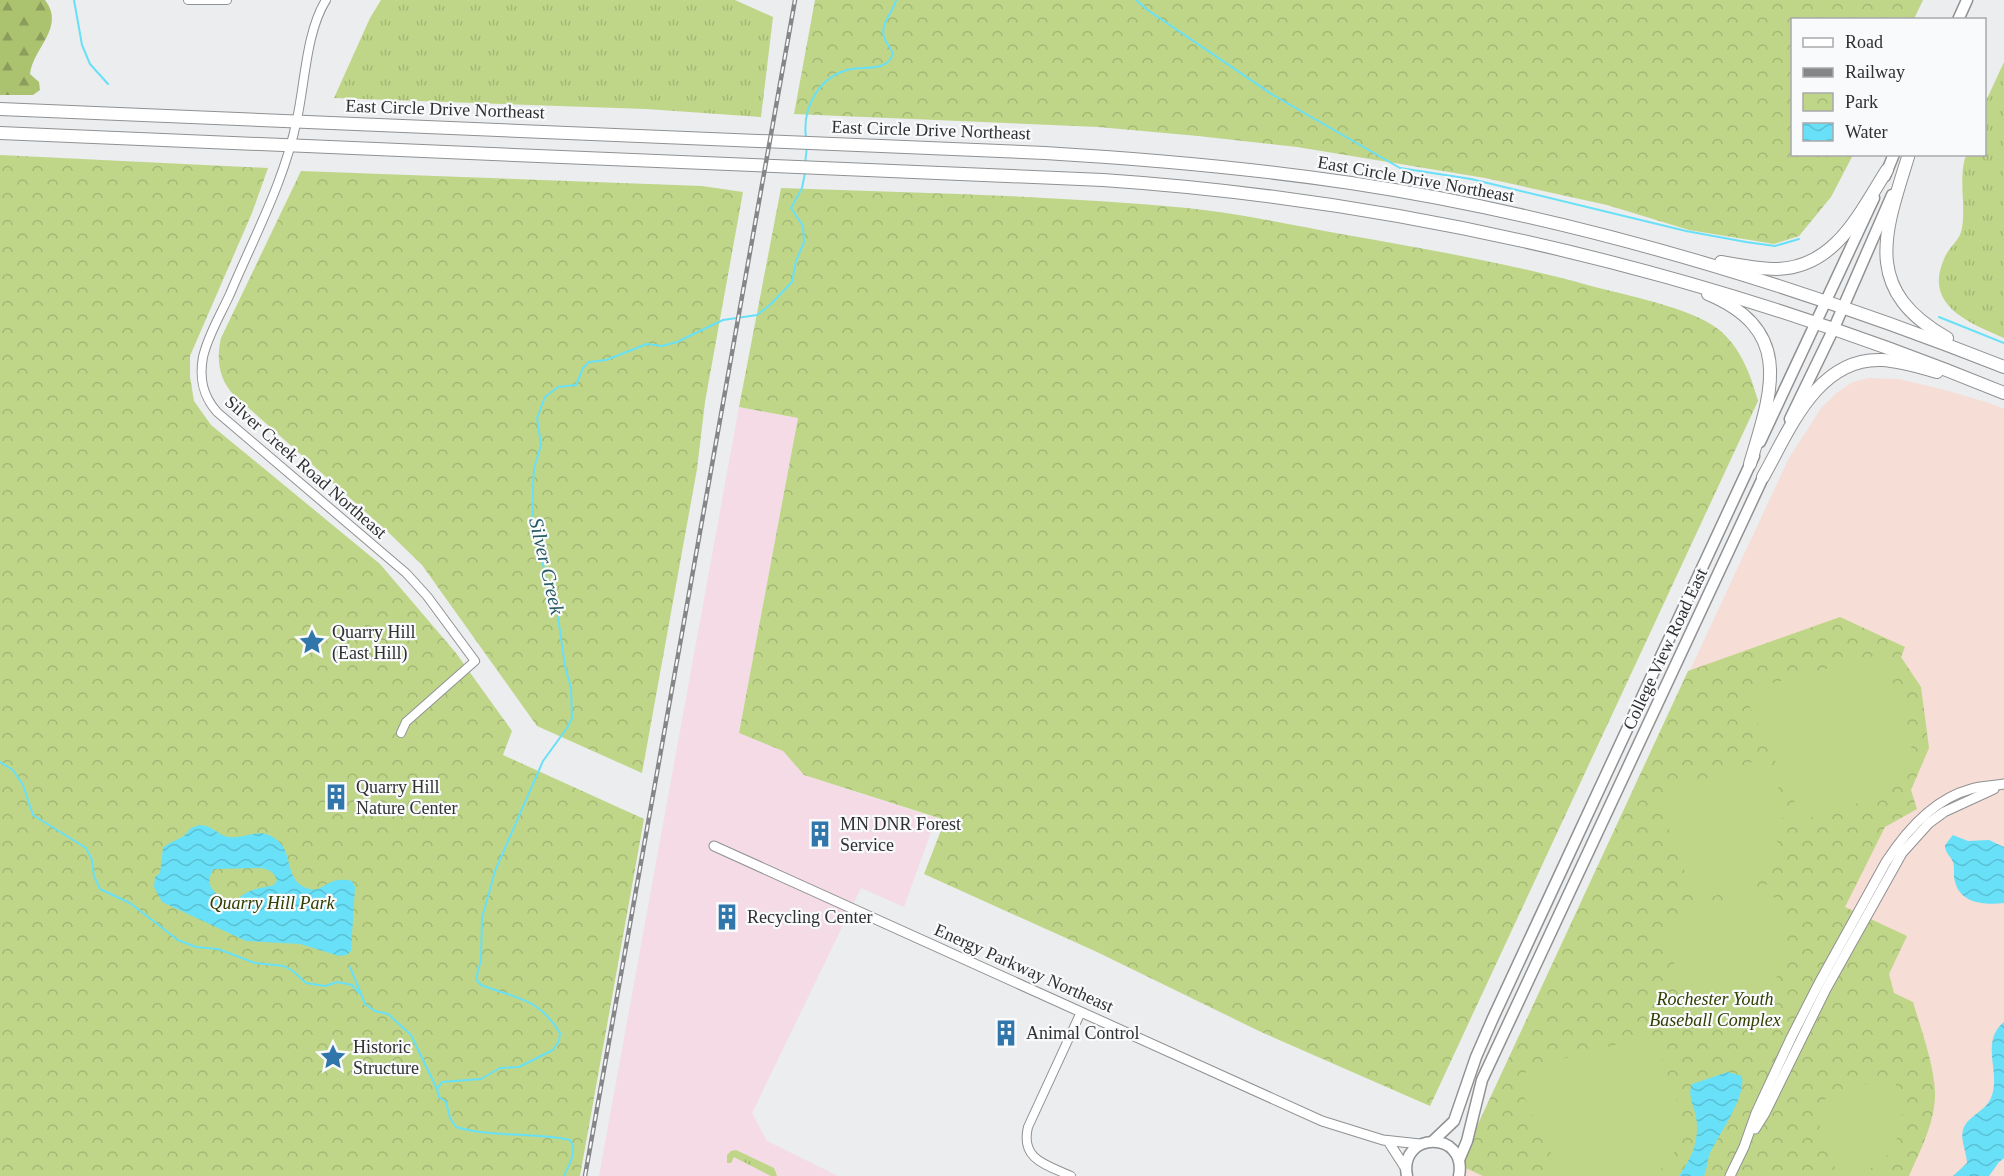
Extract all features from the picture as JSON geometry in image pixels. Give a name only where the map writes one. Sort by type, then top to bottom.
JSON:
[{"type":"main road","points":[[1959,18],[1967,0]]},
{"type":"main road","name":"East Circle Drive Northeast","points":[[0,109],[1068,154],[1263,171],[1352,184],[1477,207],[1684,257],[1843,306],[2004,366]]},
{"type":"main road","points":[[0,133],[1103,180],[1254,194],[1366,209],[1428,221],[1651,272],[1818,322],[1925,360],[1998,390]]},
{"type":"main road","name":"College View Road East","points":[[1433,1141],[1454,1121],[1476,1057],[1497,1008],[1818,322],[1893,156]]},
{"type":"main road","points":[[1909,156],[1894,200],[1886,243],[1886,262],[1894,290],[1905,306],[1928,326],[1962,346],[2004,366]]},
{"type":"main road","name":"College View Road East","points":[[1461,1170],[1482,1080],[1834,328],[1909,156]]},
{"type":"main road","points":[[1684,257],[1774,269],[1808,263],[1829,251],[1843,238],[1887,170]]},
{"type":"main road","points":[[1651,272],[1731,306],[1750,321],[1762,338],[1770,360],[1771,386],[1750,464]]},
{"type":"main road","points":[[1763,477],[1809,399],[1834,374],[1854,364],[1874,360],[1899,362],[1998,390]]},
{"type":"main road","points":[[1406,1172],[1407,1159],[1412,1150],[1420,1144],[1433,1141],[1449,1146],[1461,1170]]},
{"type":"street","points":[[188,0],[227,0]]},
{"type":"street","name":"Silver Creek Road Northeast","points":[[326,0],[316,24],[291,144],[271,200],[206,348],[202,368],[202,386],[211,405],[225,420],[406,573],[427,596],[475,661],[406,722],[401,733]]},
{"type":"street","points":[[1730,1176],[1744,1147],[1765,1113],[1826,989],[1902,853],[1929,824],[1944,812],[2003,784]]},
{"type":"street","name":"Energy Parkway Northeast","points":[[714,846],[1322,1121],[1388,1141],[1420,1144]]},
{"type":"street","points":[[1071,1176],[1033,1157],[1026,1146],[1025,1137],[1081,1012]]},
{"type":"street","points":[[1388,1141],[1406,1172]]},
{"type":"shaded area","name":"Rochester Youth Baseball Complex","points":[[1869,378],[1899,379],[1945,390],[2004,409],[2004,1176],[1454,1176],[1789,458],[1822,407],[1853,382]]},
{"type":"shaded area","points":[[739,407],[798,418],[739,733],[783,751],[804,775],[936,818],[904,907],[861,888],[752,1113],[767,1141],[838,1176],[599,1176]]},
{"type":"green space","points":[[0,0],[45,0],[51,10],[50,28],[32,64],[30,74],[39,82],[40,90],[33,95],[0,95]]},
{"type":"green space","points":[[381,0],[735,0],[773,17],[761,117],[646,109],[334,98],[370,18]]},
{"type":"green space","points":[[815,0],[1923,0],[1914,18],[1791,18],[1791,156],[1852,156],[1831,197],[1799,236],[1774,244],[1689,230],[1607,205],[1485,178],[1297,147],[1098,127],[794,114]]},
{"type":"green space","points":[[2004,62],[2004,338],[1977,326],[1953,311],[1945,301],[1940,289],[1939,275],[1944,259],[1959,237],[1962,228],[1963,173],[1966,156],[1986,156],[1986,101]]},
{"type":"green space","name":"Quarry Hill Park","points":[[0,155],[268,168],[252,213],[190,356],[190,377],[194,401],[211,425],[380,564],[456,653],[512,731],[503,755],[644,819],[580,1176],[0,1176]]},
{"type":"green space","points":[[301,171],[702,186],[743,192],[705,402],[697,469],[642,773],[537,726],[422,565],[234,395],[225,383],[219,361],[221,338]]},
{"type":"green space","points":[[781,188],[1086,200],[1187,208],[1245,216],[1498,263],[1639,298],[1706,321],[1733,344],[1748,371],[1758,401],[1430,1106],[1261,1032],[1097,952],[924,874],[945,820],[804,775],[783,751],[739,733],[798,418],[739,407]]},
{"type":"green space","name":"Rochester Youth Baseball Complex","points":[[1840,617],[1905,647],[1901,657],[1921,687],[1929,748],[1911,790],[1917,809],[1885,827],[1845,907],[1907,936],[1889,974],[1894,993],[1913,1002],[1931,1062],[1935,1086],[1934,1107],[1929,1127],[1909,1176],[1483,1176],[1459,1165],[1688,671]]},
{"type":"green space","points":[[1882,654],[1909,729],[1911,751],[1906,769],[1895,783],[1879,794],[1841,809],[1803,820],[1749,705],[1758,687]]},
{"type":"green space","points":[[1766,757],[1778,787],[1782,805],[1781,825],[1776,846],[1766,865],[1752,880],[1732,890],[1696,901],[1659,804],[1664,794]]},
{"type":"green space","points":[[1768,884],[1785,932],[1782,963],[1774,983],[1762,1000],[1748,1010],[1727,1020],[1698,1028],[1662,931],[1666,921]]},
{"type":"green space","points":[[1653,1035],[1681,1112],[1681,1137],[1672,1157],[1664,1167],[1650,1176],[1562,1176],[1519,1086],[1528,1068]]},
{"type":"green space","points":[[1892,1075],[1902,1106],[1902,1121],[1893,1146],[1877,1165],[1866,1171],[1838,1176],[1815,1113],[1820,1101]]},
{"type":"green space","points":[[736,1150],[774,1168],[777,1176],[771,1176],[734,1157],[731,1163],[727,1163],[727,1155]]},
{"type":"water","points":[[205,826],[229,837],[267,834],[281,844],[294,878],[309,889],[317,889],[336,880],[352,881],[355,887],[351,951],[347,955],[339,956],[300,944],[246,941],[162,902],[154,887],[155,877],[160,873],[163,848],[184,836],[191,828]],"holes":[[[261,868],[271,871],[276,877],[274,885],[250,891],[234,901],[221,898],[210,885],[211,873],[214,869]]]},
{"type":"water","points":[[1953,835],[1968,841],[1989,840],[2004,847],[2004,903],[1975,902],[1968,899],[1958,889],[1954,880],[1953,862],[1945,848]]},
{"type":"water","points":[[2004,1022],[2004,1158],[1989,1176],[1953,1176],[1967,1163],[1962,1138],[1965,1125],[1985,1107],[1991,1098],[1994,1088],[1993,1039]]},
{"type":"water","points":[[1728,1072],[1742,1076],[1740,1095],[1710,1153],[1704,1176],[1679,1176],[1688,1162],[1696,1141],[1697,1125],[1690,1092],[1692,1084]]},
{"type":"waterway","points":[[74,0],[82,45],[90,64],[108,84]]},
{"type":"waterway","name":"Silver Creek","points":[[806,138],[805,126],[810,104],[815,94],[830,78],[851,69],[881,66],[890,60],[893,54],[883,32],[896,0]]},
{"type":"waterway","points":[[1136,0],[1273,95],[1400,168],[1471,179],[1686,231],[1746,242],[1775,246],[1799,239]]},
{"type":"waterway","name":"Silver Creek","points":[[805,164],[807,146]]},
{"type":"waterway","name":"Silver Creek","points":[[564,1176],[573,1154],[570,1140],[484,1133],[456,1127],[450,1118],[446,1102],[439,1097],[437,1089],[442,1082],[481,1079],[500,1068],[519,1067],[553,1050],[559,1041],[560,1033],[552,1021],[535,1006],[481,985],[476,979],[481,960],[482,918],[495,871],[543,761],[572,718],[571,688],[565,666],[558,617],[559,607],[546,580],[533,521],[534,469],[541,445],[537,418],[545,397],[558,387],[576,385],[583,368],[589,362],[606,360],[647,344],[662,346],[677,342],[723,320],[757,315],[770,305],[792,282],[796,261],[804,242],[803,226],[791,208],[802,188],[805,173]]},
{"type":"waterway","points":[[1939,317],[2004,343]]},
{"type":"waterway","points":[[0,762],[13,770],[23,785],[33,815],[86,848],[92,860],[94,876],[100,889],[130,903],[178,940],[196,947],[218,949],[255,963],[284,966],[306,983],[325,986],[338,982],[352,985],[359,993]]},
{"type":"waterway","points":[[350,967],[365,1004],[375,1011],[388,1014],[411,1035],[437,1089]]},
{"type":"railway","points":[[585,1176],[795,0]]},
{"type":"place","name":"Quarry Hill (East Hill)","points":[[312,642]]},
{"type":"place","name":"Quarry Hill Nature Center","points":[[336,797]]},
{"type":"place","name":"MN DNR Forest Service","points":[[820,834]]},
{"type":"place","name":"Recycling Center","points":[[727,917]]},
{"type":"place","name":"Animal Control","points":[[1006,1033]]},
{"type":"place","name":"Historic Structure","points":[[333,1057]]}]
